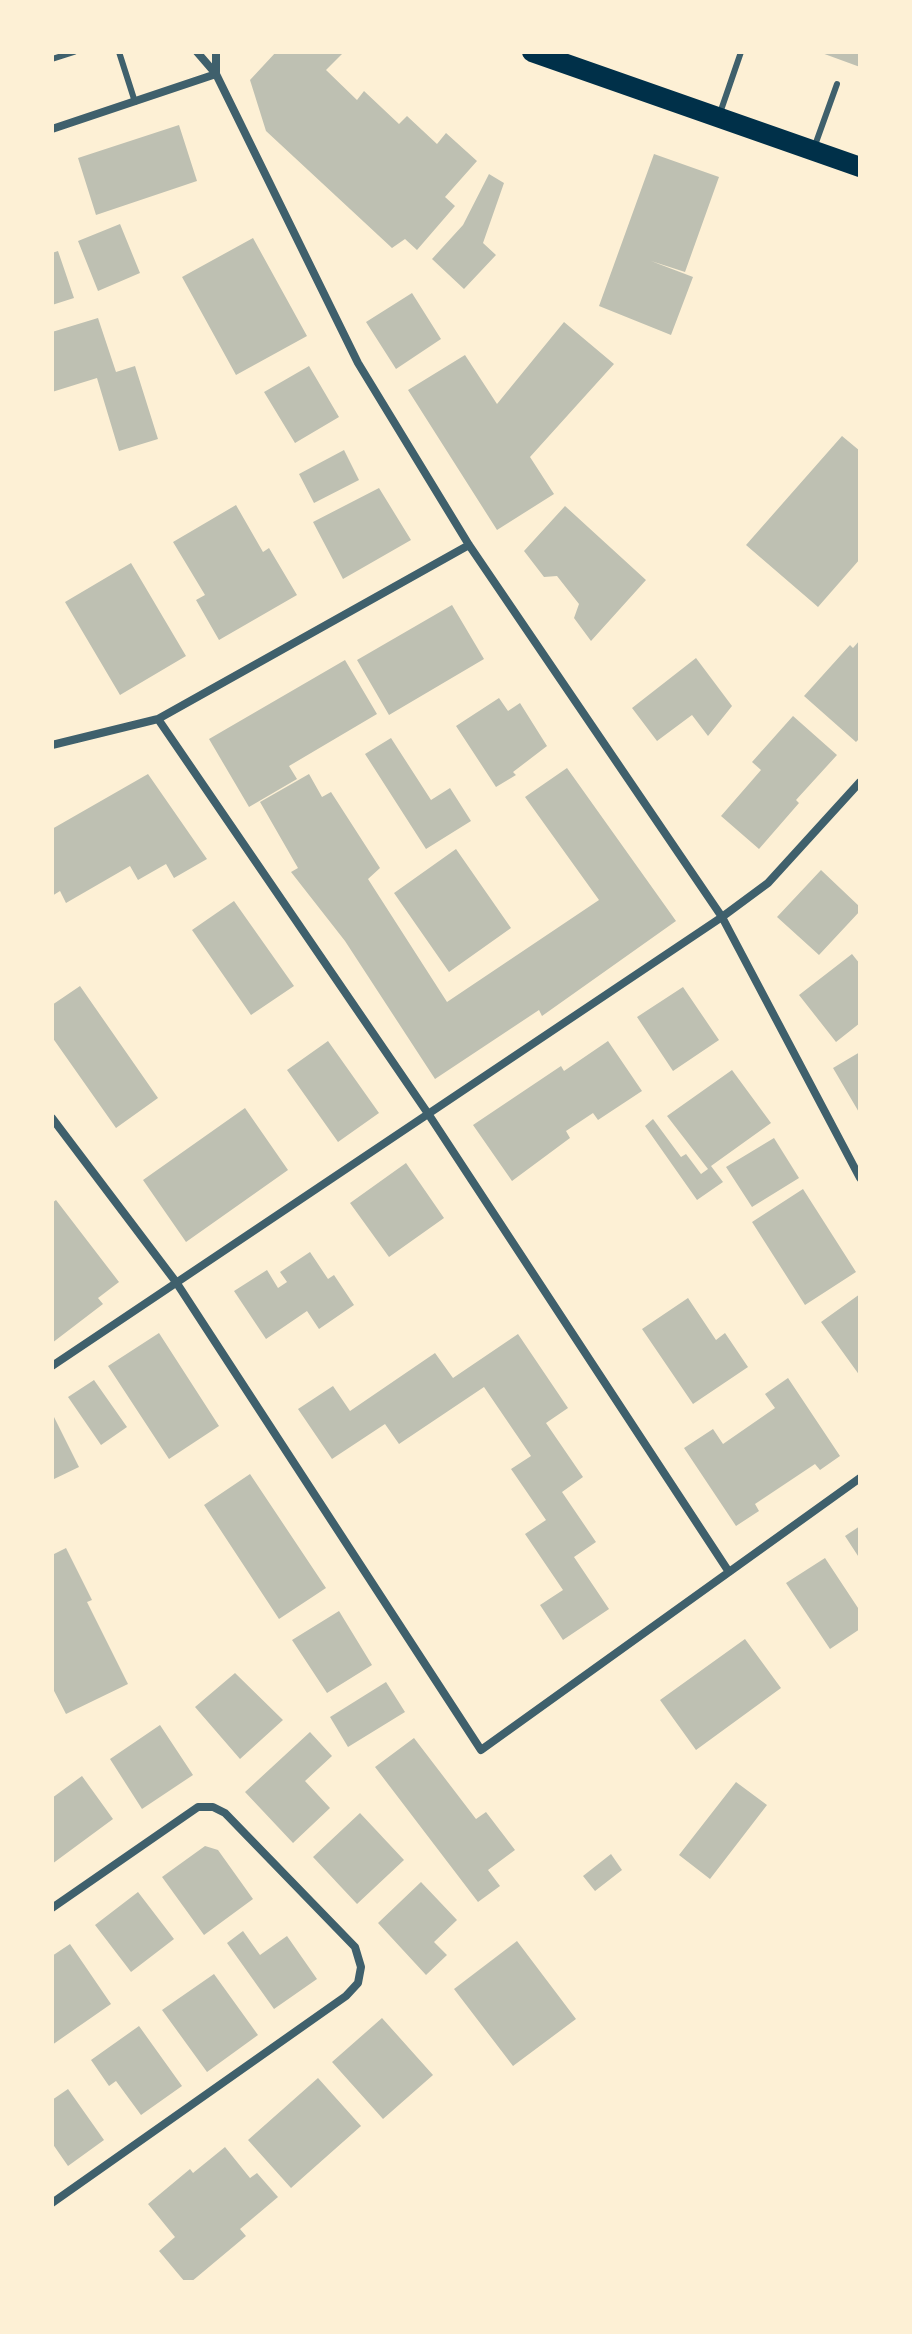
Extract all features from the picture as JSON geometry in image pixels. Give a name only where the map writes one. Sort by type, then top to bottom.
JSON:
[{"type":"main road","points":[[532,52],[860,167]]},
{"type":"street","points":[[197,52],[216,74],[358,363],[469,545],[722,917],[860,1178]]},
{"type":"street","points":[[216,52],[216,74]]},
{"type":"street","points":[[52,129],[216,74]]},
{"type":"street","points":[[52,745],[158,719],[469,545]]},
{"type":"street","points":[[158,719],[429,1115],[729,1572]]},
{"type":"street","points":[[52,1366],[722,917],[768,883],[860,782]]},
{"type":"street","points":[[52,1118],[176,1282],[481,1750],[860,1478]]},
{"type":"street","points":[[52,1908],[198,1807],[213,1807],[225,1813],[355,1947],[361,1967],[358,1983],[346,1996],[52,2203]]},
{"type":"lane","points":[[52,59],[74,52]]},
{"type":"lane","points":[[119,52],[135,103]]},
{"type":"lane","points":[[719,118],[741,52]]},
{"type":"lane","points":[[813,151],[837,84]]},
{"type":"building","points":[[276,52],[344,52],[326,70],[357,100],[364,91],[399,124],[407,116],[437,144],[446,133],[477,161],[445,197],[455,206],[417,250],[405,239],[392,248],[266,131],[250,80]]},
{"type":"building","points":[[819,52],[860,52],[860,67]]},
{"type":"building","points":[[179,125],[197,181],[96,215],[78,158]]},
{"type":"building","points":[[654,154],[719,177],[685,272],[651,261],[693,277],[671,335],[599,306]]},
{"type":"building","points":[[489,174],[504,183],[483,243],[496,255],[464,289],[432,259],[463,225]]},
{"type":"building","points":[[120,224],[140,273],[98,291],[78,241]]},
{"type":"building","points":[[253,238],[307,336],[236,375],[182,277]]},
{"type":"building","points":[[58,251],[74,298],[52,305],[52,253]]},
{"type":"building","points":[[412,293],[441,339],[396,369],[366,322]]},
{"type":"building","points":[[98,318],[116,372],[135,366],[158,439],[119,451],[97,378],[52,392],[52,332]]},
{"type":"building","points":[[564,322],[614,364],[530,457],[554,494],[497,530],[408,390],[465,355],[497,404]]},
{"type":"building","points":[[309,366],[339,417],[295,443],[264,392]]},
{"type":"building","points":[[842,436],[860,451],[860,559],[818,607],[746,545]]},
{"type":"building","points":[[344,450],[359,480],[314,503],[299,474]]},
{"type":"building","points":[[379,488],[411,540],[343,579],[313,522]]},
{"type":"building","points":[[236,505],[263,552],[269,548],[297,595],[219,640],[196,600],[205,595],[173,542]]},
{"type":"building","points":[[565,506],[646,580],[591,641],[574,618],[579,604],[557,576],[544,577],[524,551]]},
{"type":"building","points":[[131,563],[186,656],[120,695],[65,602]]},
{"type":"building","points":[[452,605],[484,659],[389,715],[357,660]]},
{"type":"building","points":[[860,640],[860,738],[856,742],[804,696],[850,645],[853,648]]},
{"type":"building","points":[[696,658],[732,706],[708,736],[692,715],[657,741],[632,708]]},
{"type":"building","points":[[345,660],[377,714],[289,766],[297,779],[249,807],[209,739]]},
{"type":"building","points":[[499,698],[508,711],[520,703],[547,746],[513,772],[516,775],[496,787],[456,726]]},
{"type":"building","points":[[793,716],[837,755],[796,800],[799,803],[759,849],[721,816],[761,770],[752,762]]},
{"type":"building","points":[[391,738],[431,800],[450,788],[471,821],[426,849],[365,754]]},
{"type":"building","points":[[567,768],[676,921],[542,1016],[539,1010],[435,1079],[345,941],[291,872],[298,868],[260,802],[309,774],[322,797],[331,792],[380,868],[368,879],[447,1002],[599,900],[525,797]]},
{"type":"building","points":[[148,774],[207,859],[174,878],[166,864],[138,880],[130,866],[66,903],[60,891],[52,896],[52,829]]},
{"type":"building","points":[[456,849],[511,928],[449,972],[394,893]]},
{"type":"building","points":[[821,870],[860,907],[860,911],[819,955],[777,917]]},
{"type":"building","points":[[234,901],[294,986],[251,1015],[192,930]]},
{"type":"building","points":[[852,954],[860,964],[860,1023],[836,1042],[799,995]]},
{"type":"building","points":[[80,986],[158,1098],[116,1128],[52,1037],[52,1005]]},
{"type":"building","points":[[683,987],[719,1040],[673,1071],[637,1017]]},
{"type":"building","points":[[328,1041],[379,1113],[338,1142],[287,1070]]},
{"type":"building","points":[[608,1041],[642,1091],[598,1120],[593,1113],[566,1131],[570,1138],[512,1181],[473,1125],[561,1066],[564,1071]]},
{"type":"building","points":[[860,1052],[860,1114],[833,1068]]},
{"type":"building","points":[[732,1070],[771,1123],[711,1166],[723,1182],[697,1200],[645,1126],[653,1119],[681,1157],[686,1154],[701,1174],[708,1169],[667,1116]]},
{"type":"building","points":[[245,1108],[288,1170],[186,1242],[143,1180]]},
{"type":"building","points":[[774,1138],[799,1178],[752,1207],[726,1167]]},
{"type":"building","points":[[406,1163],[444,1218],[389,1257],[350,1203]]},
{"type":"building","points":[[803,1189],[856,1272],[805,1305],[752,1222]]},
{"type":"building","points":[[56,1200],[119,1282],[98,1298],[103,1304],[52,1343],[52,1203]]},
{"type":"building","points":[[310,1252],[328,1279],[334,1275],[354,1305],[319,1329],[307,1311],[266,1339],[234,1291],[267,1270],[278,1288],[287,1282],[280,1272]]},
{"type":"building","points":[[860,1294],[860,1376],[821,1322]]},
{"type":"building","points":[[688,1298],[716,1340],[725,1333],[748,1367],[693,1404],[642,1329]]},
{"type":"building","points":[[159,1333],[219,1426],[169,1459],[108,1366]]},
{"type":"building","points":[[518,1334],[568,1408],[546,1423],[583,1477],[562,1492],[596,1542],[574,1557],[609,1609],[563,1640],[540,1605],[563,1590],[525,1534],[546,1520],[511,1469],[531,1456],[484,1387],[399,1444],[385,1424],[332,1459],[298,1409],[333,1386],[350,1411],[435,1353],[453,1378]]},
{"type":"building","points":[[788,1378],[840,1456],[820,1470],[815,1464],[755,1504],[759,1511],[736,1526],[684,1448],[713,1429],[723,1444],[775,1408],[765,1394]]},
{"type":"building","points":[[94,1380],[127,1427],[101,1445],[68,1397]]},
{"type":"building","points":[[52,1413],[79,1467],[52,1480]]},
{"type":"building","points":[[250,1474],[326,1588],[279,1619],[204,1505]]},
{"type":"building","points":[[860,1526],[860,1559],[845,1536]]},
{"type":"building","points":[[66,1548],[92,1600],[87,1602],[128,1684],[66,1714],[52,1687],[52,1555]]},
{"type":"building","points":[[825,1558],[860,1611],[860,1629],[830,1649],[786,1583]]},
{"type":"building","points":[[339,1611],[372,1665],[327,1693],[292,1640]]},
{"type":"building","points":[[745,1639],[781,1688],[696,1750],[660,1700]]},
{"type":"building","points":[[235,1673],[283,1720],[240,1759],[195,1707]]},
{"type":"building","points":[[386,1682],[405,1712],[348,1747],[330,1717]]},
{"type":"building","points":[[160,1725],[193,1775],[142,1809],[110,1759]]},
{"type":"building","points":[[310,1732],[332,1756],[305,1781],[330,1808],[293,1843],[245,1792]]},
{"type":"building","points":[[414,1738],[476,1819],[486,1812],[515,1850],[488,1870],[500,1886],[478,1902],[375,1767]]},
{"type":"building","points":[[82,1776],[113,1819],[52,1864],[52,1798]]},
{"type":"building","points":[[736,1782],[767,1805],[710,1879],[679,1855]]},
{"type":"building","points":[[360,1813],[404,1860],[357,1904],[313,1857]]},
{"type":"building","points":[[205,1846],[218,1850],[253,1899],[204,1935],[162,1877]]},
{"type":"building","points":[[611,1854],[622,1870],[595,1891],[583,1876]]},
{"type":"building","points":[[421,1882],[457,1920],[434,1942],[447,1955],[426,1975],[378,1923]]},
{"type":"building","points":[[138,1892],[174,1939],[131,1972],[95,1925]]},
{"type":"building","points":[[243,1931],[260,1955],[287,1936],[317,1979],[274,2009],[227,1943]]},
{"type":"building","points":[[517,1941],[576,2019],[513,2066],[454,1989]]},
{"type":"building","points":[[70,1944],[111,2004],[52,2045],[52,1956]]},
{"type":"building","points":[[214,1974],[258,2035],[207,2072],[162,2010]]},
{"type":"building","points":[[382,2018],[433,2075],[383,2119],[332,2062]]},
{"type":"building","points":[[139,2026],[182,2086],[141,2115],[116,2081],[109,2086],[91,2060]]},
{"type":"building","points":[[318,2078],[361,2126],[291,2188],[248,2140]]},
{"type":"building","points":[[68,2089],[104,2140],[68,2166],[52,2143],[52,2100]]},
{"type":"building","points":[[225,2147],[250,2178],[257,2173],[278,2197],[240,2229],[246,2236],[191,2282],[185,2282],[159,2251],[175,2237],[148,2204],[190,2169],[193,2173]]}]
